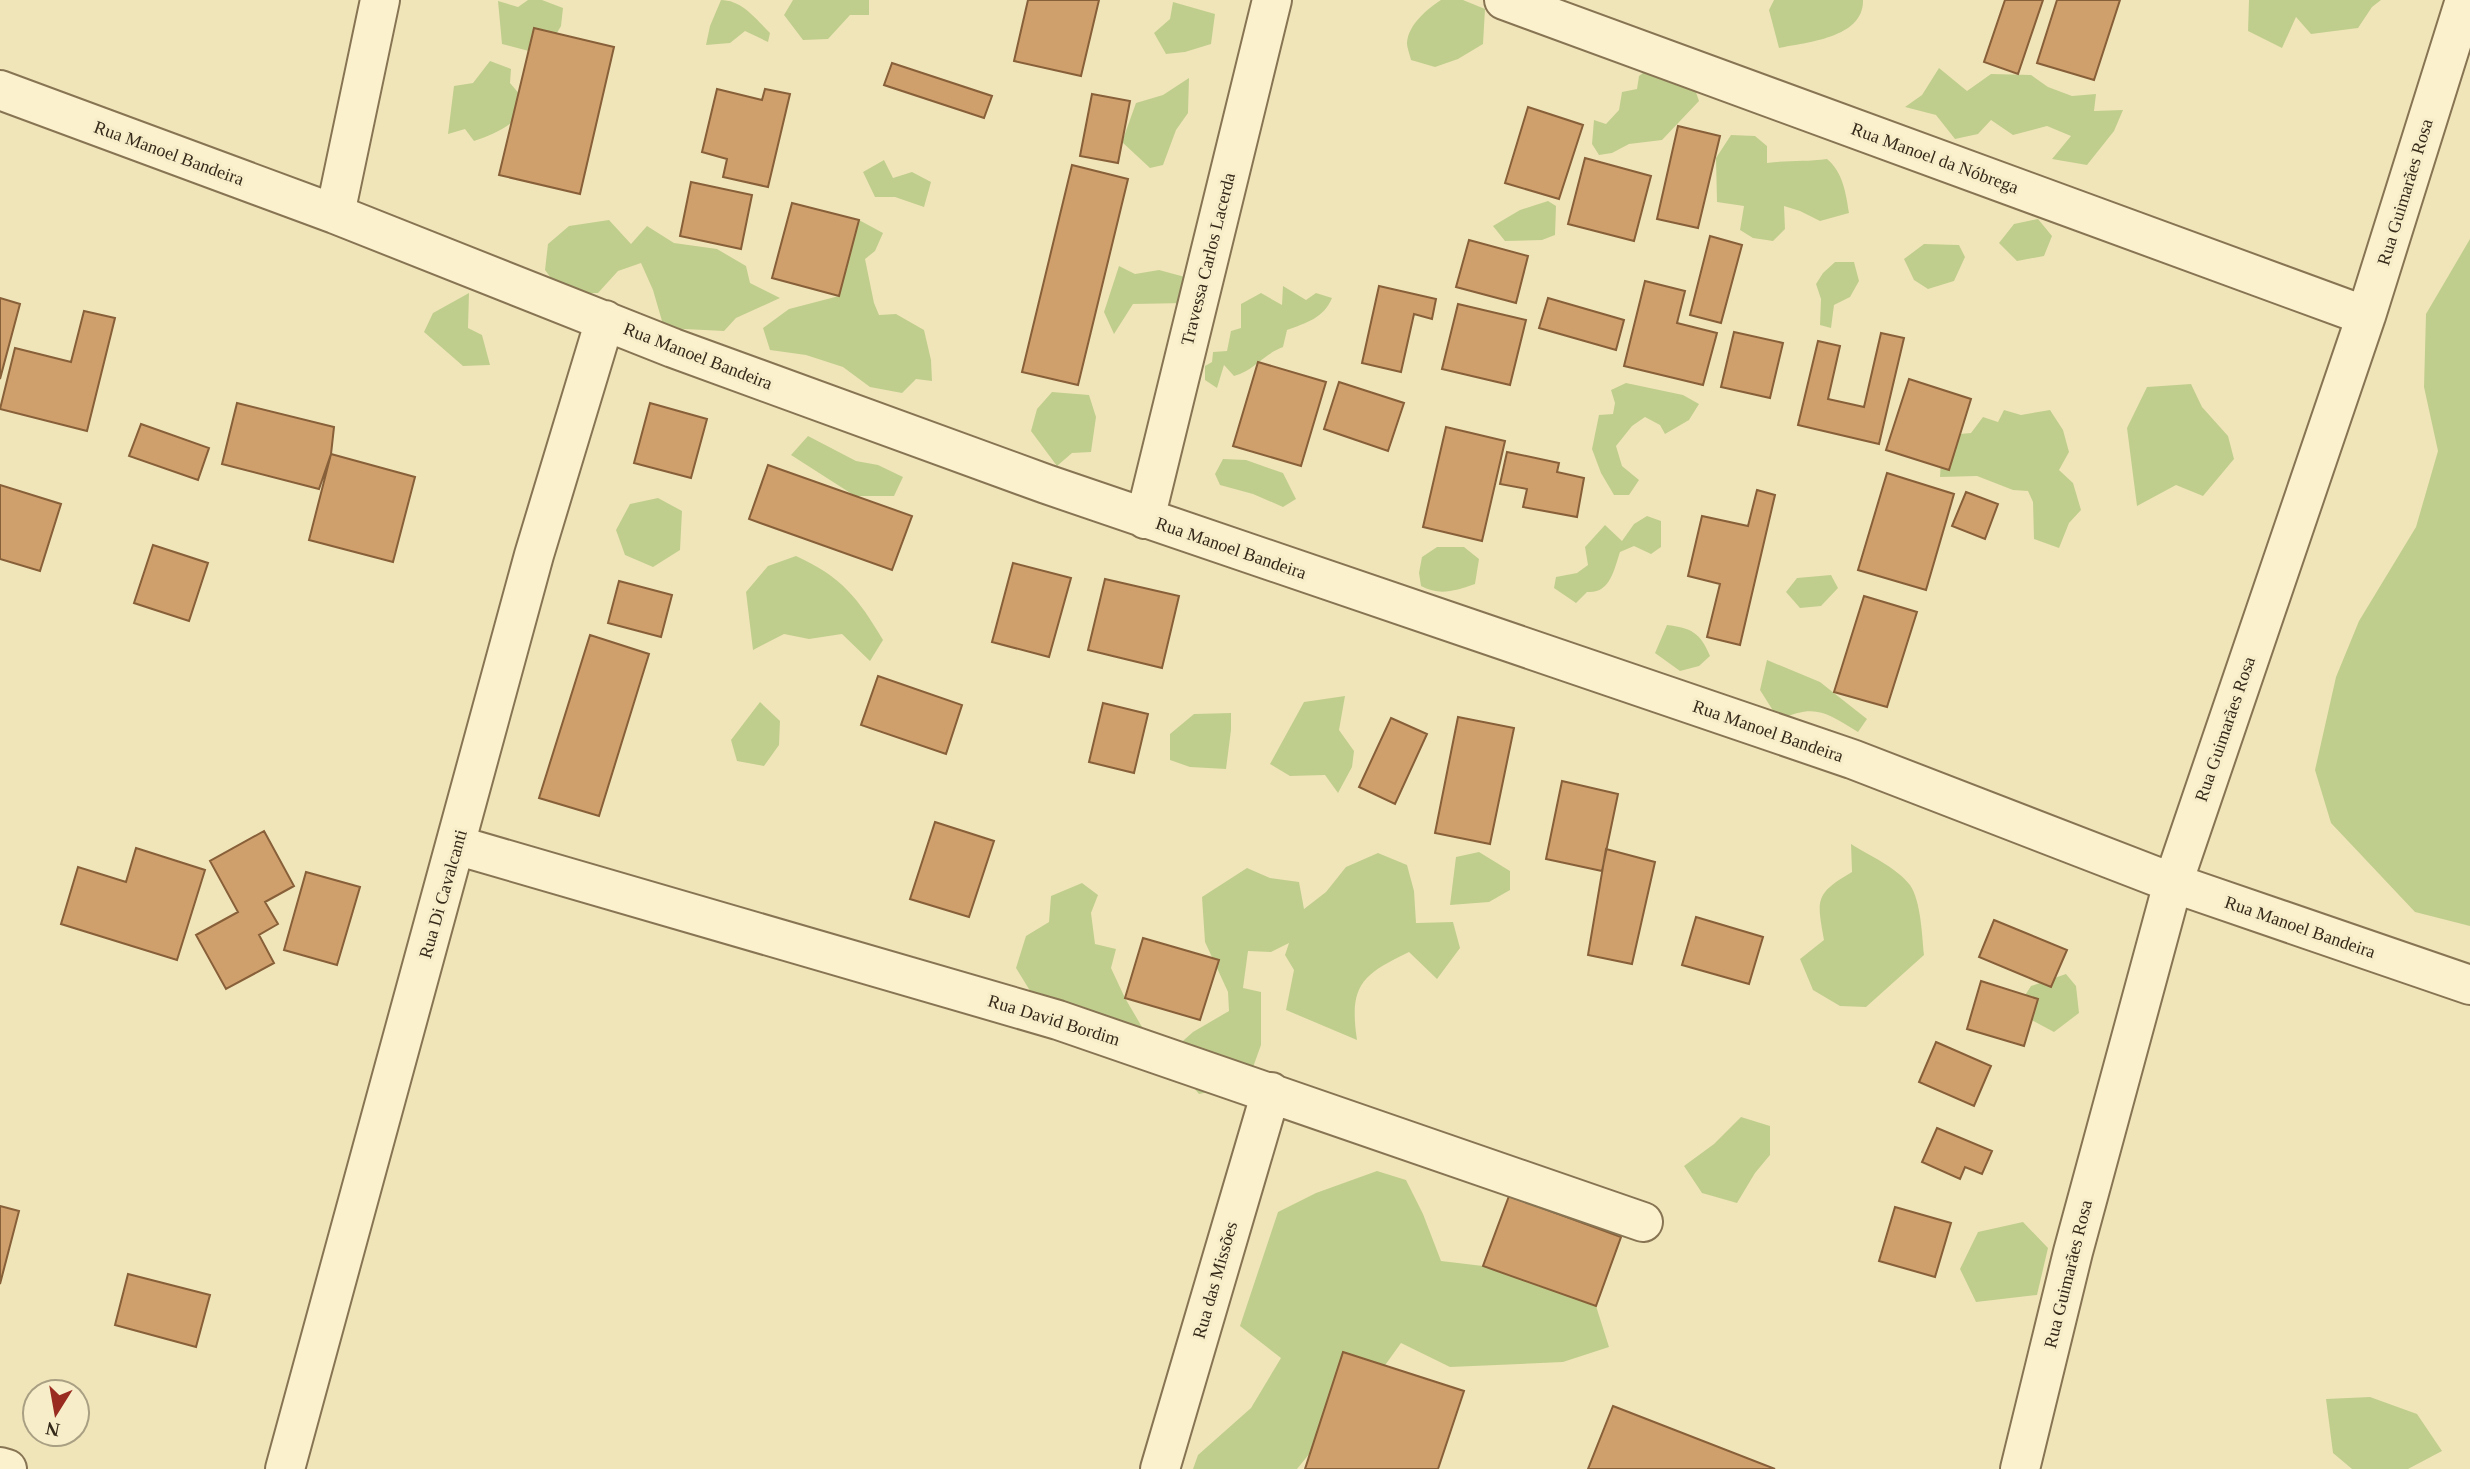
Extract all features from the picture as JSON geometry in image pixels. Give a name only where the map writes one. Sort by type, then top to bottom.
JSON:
[{"type":"street","points":[[335,214],[380,0]]},
{"type":"street","name":"Travessa Carlos Lacerda","points":[[1145,519],[1272,0]]},
{"type":"street","name":"Rua Manoel da Nóbrega","points":[[1504,0],[2366,316]]},
{"type":"street","name":"Rua Guimarães Rosa","points":[[2020,1469],[2073,1252],[2173,883],[2366,316],[2465,0]]},
{"type":"street","name":"Rua Manoel Bandeira","points":[[0,90],[335,214],[686,353],[1145,519],[1852,760],[2173,883],[2470,985]]},
{"type":"street","name":"Rua Di Cavalcanti","points":[[285,1469],[534,555],[605,320]]},
{"type":"street","name":"Rua David Bordim","points":[[456,845],[1058,1020],[1643,1222]]},
{"type":"street","name":"Rua das Missões","points":[[1160,1469],[1271,1092]]},
{"type":"street","points":[[0,1467],[7,1469]]},
{"type":"green space","points":[[528,0],[542,0],[563,8],[561,26],[544,55],[502,44],[498,1],[518,7]]},
{"type":"green space","points":[[721,0],[736,3],[748,11],[770,33],[768,42],[745,31],[730,43],[706,45],[710,26]]},
{"type":"green space","points":[[793,0],[869,0],[869,15],[850,15],[828,39],[803,40],[784,15]]},
{"type":"green space","points":[[1441,0],[1463,0],[1485,9],[1483,44],[1458,59],[1435,67],[1411,60],[1407,43],[1415,24]]},
{"type":"green space","points":[[1774,0],[1863,0],[1861,13],[1854,23],[1844,30],[1818,40],[1779,48],[1769,10]]},
{"type":"green space","points":[[2249,0],[2381,0],[2372,7],[2358,28],[2311,34],[2296,17],[2282,48],[2248,31]]},
{"type":"green space","points":[[1173,2],[1215,14],[1211,44],[1185,52],[1166,54],[1154,33],[1170,19]]},
{"type":"green space","points":[[490,61],[511,69],[510,83],[527,103],[523,111],[498,131],[474,141],[465,129],[448,134],[454,86],[473,83]]},
{"type":"green space","points":[[1655,64],[1691,78],[1699,101],[1662,140],[1629,144],[1612,153],[1599,155],[1592,144],[1594,120],[1606,124],[1619,110],[1622,92],[1637,89],[1639,76]]},
{"type":"green space","points":[[1939,68],[1967,91],[1991,74],[2031,75],[2048,87],[2072,96],[2096,94],[2094,111],[2123,110],[2114,131],[2087,165],[2052,159],[2071,136],[2047,126],[2013,135],[1991,120],[1978,134],[1955,139],[1936,115],[1905,107],[1922,95]]},
{"type":"green space","points":[[1189,78],[1188,113],[1176,130],[1163,165],[1150,168],[1122,142],[1136,103],[1163,95]]},
{"type":"green space","points":[[1731,135],[1755,136],[1767,146],[1767,163],[1827,159],[1840,177],[1849,213],[1820,221],[1784,206],[1785,229],[1773,241],[1753,238],[1740,230],[1744,206],[1717,202],[1716,158]]},
{"type":"green space","points":[[884,160],[893,178],[912,172],[931,182],[924,207],[895,197],[875,197],[863,172]]},
{"type":"green space","points":[[1548,201],[1556,206],[1555,235],[1542,240],[1505,241],[1493,226],[1520,210]]},
{"type":"green space","points":[[2038,219],[2052,236],[2044,256],[2017,261],[1999,243],[2014,224]]},
{"type":"green space","points":[[609,220],[631,244],[647,226],[674,243],[717,249],[746,266],[750,283],[780,298],[736,318],[724,331],[664,328],[653,290],[641,263],[618,271],[598,293],[562,293],[545,270],[548,244],[569,226]]},
{"type":"green space","points":[[859,220],[883,233],[875,251],[865,259],[879,315],[896,314],[924,330],[931,360],[932,381],[916,379],[902,393],[870,387],[843,367],[806,355],[770,350],[763,328],[789,309],[839,296]]},
{"type":"green space","points":[[2470,239],[2470,926],[2415,912],[2331,823],[2315,770],[2336,677],[2359,621],[2416,527],[2438,451],[2424,387],[2426,314]]},
{"type":"green space","points":[[1924,244],[1959,245],[1965,257],[1954,281],[1928,289],[1914,280],[1904,259]]},
{"type":"green space","points":[[1835,262],[1854,262],[1859,281],[1850,297],[1834,305],[1831,328],[1820,325],[1821,299],[1816,284]]},
{"type":"green space","points":[[1119,266],[1135,274],[1159,270],[1185,277],[1187,303],[1133,304],[1114,334],[1104,312]]},
{"type":"green space","points":[[1283,286],[1306,300],[1316,293],[1332,298],[1319,315],[1287,330],[1283,347],[1248,370],[1234,376],[1224,365],[1217,388],[1205,380],[1205,366],[1212,362],[1213,352],[1227,351],[1231,331],[1241,328],[1241,304],[1261,293],[1282,305]]},
{"type":"green space","points":[[469,293],[468,328],[482,335],[490,365],[463,366],[424,332],[433,313]]},
{"type":"green space","points":[[1626,383],[1683,395],[1699,404],[1689,420],[1665,434],[1660,425],[1645,417],[1632,426],[1616,446],[1622,466],[1639,480],[1629,495],[1614,495],[1601,473],[1592,449],[1599,415],[1613,414],[1615,403],[1611,390]]},
{"type":"green space","points":[[2191,384],[2202,407],[2228,436],[2234,459],[2203,496],[2176,485],[2137,506],[2127,428],[2147,387]]},
{"type":"green space","points":[[1052,392],[1089,395],[1096,417],[1091,452],[1072,453],[1057,466],[1031,431],[1037,409]]},
{"type":"green space","points":[[2004,410],[2021,415],[2050,410],[2063,430],[2069,452],[2059,470],[2073,483],[2081,510],[2069,523],[2059,548],[2034,539],[2033,502],[2028,491],[2013,490],[1977,476],[1940,477],[1942,443],[1960,434],[1971,433],[1983,417],[1998,422]]},
{"type":"green space","points":[[808,436],[856,461],[878,465],[903,477],[894,496],[855,496],[791,455]]},
{"type":"green space","points":[[1223,459],[1246,460],[1283,473],[1296,499],[1283,507],[1253,494],[1220,485],[1215,474]]},
{"type":"green space","points":[[658,498],[682,511],[680,550],[653,567],[625,555],[616,530],[630,504]]},
{"type":"green space","points":[[1647,516],[1661,521],[1661,547],[1651,554],[1634,546],[1620,552],[1606,585],[1595,592],[1587,592],[1576,603],[1554,588],[1556,577],[1577,573],[1588,565],[1585,547],[1605,525],[1622,541],[1634,524]]},
{"type":"green space","points":[[1437,547],[1464,547],[1479,559],[1475,584],[1447,591],[1434,591],[1421,586],[1419,573],[1422,557]]},
{"type":"green space","points":[[796,556],[837,581],[865,612],[883,640],[870,661],[842,634],[809,639],[784,634],[753,650],[746,592],[768,566]]},
{"type":"green space","points":[[1831,575],[1838,588],[1821,606],[1800,608],[1786,592],[1797,578]]},
{"type":"green space","points":[[1667,625],[1694,633],[1710,656],[1699,666],[1680,671],[1655,653]]},
{"type":"green space","points":[[1767,660],[1820,682],[1867,719],[1858,732],[1820,712],[1802,712],[1779,720],[1760,690]]},
{"type":"green space","points":[[1345,696],[1339,730],[1354,751],[1352,767],[1338,793],[1325,775],[1290,776],[1270,764],[1304,702]]},
{"type":"green space","points":[[760,702],[780,721],[779,745],[764,766],[737,761],[731,740]]},
{"type":"green space","points":[[1231,713],[1226,769],[1190,767],[1170,760],[1170,734],[1194,714]]},
{"type":"green space","points":[[1851,844],[1890,867],[1910,885],[1919,909],[1923,938],[1924,955],[1866,1007],[1840,1006],[1813,990],[1800,959],[1824,940],[1820,916],[1821,899],[1831,886],[1852,872]]},
{"type":"green space","points":[[1479,852],[1510,871],[1510,890],[1489,902],[1450,905],[1456,857]]},
{"type":"green space","points":[[1378,853],[1407,865],[1414,891],[1416,923],[1453,922],[1460,948],[1437,979],[1409,952],[1369,976],[1357,994],[1357,1040],[1286,1010],[1294,970],[1285,955],[1289,943],[1271,952],[1248,951],[1243,988],[1261,992],[1261,1045],[1247,1084],[1199,1094],[1166,1056],[1193,1032],[1229,1011],[1228,992],[1205,942],[1202,897],[1247,868],[1270,878],[1299,882],[1304,909],[1326,892],[1346,867]]},
{"type":"green space","points":[[1082,883],[1098,895],[1091,913],[1095,944],[1116,949],[1111,968],[1142,1027],[1121,1041],[1032,994],[1016,968],[1026,936],[1049,922],[1051,896]]},
{"type":"green space","points":[[2066,974],[2076,986],[2079,1013],[2054,1032],[2015,1011],[2031,986]]},
{"type":"green space","points":[[1741,1117],[1770,1126],[1770,1155],[1755,1173],[1737,1203],[1702,1193],[1684,1166],[1714,1144]]},
{"type":"green space","points":[[1377,1171],[1406,1180],[1423,1214],[1441,1261],[1483,1266],[1596,1306],[1609,1347],[1563,1362],[1450,1367],[1401,1343],[1350,1414],[1297,1469],[1193,1469],[1198,1455],[1251,1408],[1281,1358],[1240,1326],[1278,1212],[1316,1193]]},
{"type":"green space","points":[[2023,1222],[2048,1248],[2037,1295],[1976,1302],[1960,1269],[1978,1232]]},
{"type":"green space","points":[[2370,1397],[2417,1414],[2442,1451],[2408,1469],[2352,1469],[2333,1453],[2326,1399]]},
{"type":"building","points":[[1028,0],[1099,0],[1081,76],[1014,61]]},
{"type":"building","points":[[2005,0],[2043,0],[2018,74],[1984,62]]},
{"type":"building","points":[[2057,0],[2120,0],[2094,80],[2037,63]]},
{"type":"building","points":[[534,28],[614,47],[580,194],[499,175]]},
{"type":"building","points":[[892,63],[992,96],[984,118],[884,85]]},
{"type":"building","points":[[717,89],[762,100],[765,89],[790,94],[768,187],[723,177],[727,159],[702,152]]},
{"type":"building","points":[[1092,94],[1130,101],[1118,163],[1080,156]]},
{"type":"building","points":[[1528,107],[1583,125],[1559,199],[1505,183]]},
{"type":"building","points":[[1678,126],[1720,136],[1698,228],[1657,219]]},
{"type":"building","points":[[1585,158],[1651,176],[1634,241],[1568,224]]},
{"type":"building","points":[[1072,165],[1128,179],[1078,385],[1022,372]]},
{"type":"building","points":[[691,182],[752,195],[741,249],[680,236]]},
{"type":"building","points":[[792,203],[859,220],[839,296],[772,278]]},
{"type":"building","points":[[1710,236],[1742,245],[1721,323],[1690,315]]},
{"type":"building","points":[[1469,240],[1528,256],[1516,303],[1456,287]]},
{"type":"building","points":[[1645,281],[1685,291],[1677,323],[1717,333],[1703,385],[1624,366]]},
{"type":"building","points":[[1379,286],[1436,299],[1432,319],[1414,314],[1401,372],[1362,363]]},
{"type":"building","points":[[0,298],[20,304],[0,379]]},
{"type":"building","points":[[1548,298],[1624,320],[1616,350],[1539,328]]},
{"type":"building","points":[[1458,304],[1526,320],[1510,385],[1442,369]]},
{"type":"building","points":[[84,311],[115,318],[87,431],[0,409],[15,348],[71,362]]},
{"type":"building","points":[[1734,332],[1783,343],[1770,398],[1721,387]]},
{"type":"building","points":[[1881,333],[1904,338],[1879,444],[1798,425],[1818,341],[1840,346],[1828,399],[1864,407]]},
{"type":"building","points":[[1258,362],[1326,382],[1301,466],[1233,446]]},
{"type":"building","points":[[1909,379],[1971,399],[1949,470],[1886,450]]},
{"type":"building","points":[[1339,382],[1404,403],[1388,451],[1324,429]]},
{"type":"building","points":[[237,403],[334,427],[331,454],[319,489],[222,464]]},
{"type":"building","points":[[650,403],[707,419],[691,478],[634,463]]},
{"type":"building","points":[[141,424],[209,448],[198,480],[129,456]]},
{"type":"building","points":[[1446,427],[1505,441],[1482,541],[1423,527]]},
{"type":"building","points":[[1507,452],[1559,463],[1557,472],[1584,478],[1577,517],[1523,507],[1527,489],[1500,484]]},
{"type":"building","points":[[331,454],[415,477],[393,562],[309,540]]},
{"type":"building","points":[[768,465],[912,516],[892,570],[749,519]]},
{"type":"building","points":[[1887,473],[1954,494],[1926,590],[1858,570]]},
{"type":"building","points":[[0,485],[61,504],[40,571],[0,559]]},
{"type":"building","points":[[1757,490],[1775,495],[1740,645],[1707,637],[1720,584],[1688,576],[1702,516],[1748,526]]},
{"type":"building","points":[[1966,492],[1998,504],[1985,539],[1952,526]]},
{"type":"building","points":[[153,545],[208,563],[189,621],[134,603]]},
{"type":"building","points":[[1013,563],[1071,578],[1049,657],[992,642]]},
{"type":"building","points":[[1105,579],[1179,596],[1162,668],[1088,650]]},
{"type":"building","points":[[619,581],[672,595],[661,637],[608,623]]},
{"type":"building","points":[[1864,596],[1917,612],[1887,707],[1834,692]]},
{"type":"building","points":[[590,635],[649,654],[599,816],[539,798]]},
{"type":"building","points":[[878,676],[962,705],[946,754],[861,725]]},
{"type":"building","points":[[1103,703],[1148,714],[1134,773],[1089,762]]},
{"type":"building","points":[[1458,717],[1514,728],[1490,844],[1435,833]]},
{"type":"building","points":[[1391,718],[1427,734],[1395,804],[1359,787]]},
{"type":"building","points":[[1562,781],[1618,794],[1602,871],[1546,859]]},
{"type":"building","points":[[935,822],[994,841],[969,917],[910,899]]},
{"type":"building","points":[[264,831],[294,886],[265,902],[278,924],[259,935],[274,963],[226,989],[196,935],[238,912],[210,861]]},
{"type":"building","points":[[136,848],[205,870],[177,960],[61,924],[78,867],[126,882]]},
{"type":"building","points":[[1606,849],[1655,862],[1632,964],[1588,955]]},
{"type":"building","points":[[306,872],[360,887],[337,965],[284,950]]},
{"type":"building","points":[[1696,917],[1763,937],[1749,984],[1682,965]]},
{"type":"building","points":[[1994,920],[2067,950],[2051,987],[1979,957]]},
{"type":"building","points":[[1143,938],[1219,960],[1200,1020],[1125,998]]},
{"type":"building","points":[[1981,981],[2038,999],[2024,1046],[1967,1029]]},
{"type":"building","points":[[1936,1042],[1991,1066],[1974,1106],[1919,1082]]},
{"type":"building","points":[[1937,1128],[1992,1151],[1982,1174],[1965,1167],[1960,1179],[1922,1162]]},
{"type":"building","points":[[1509,1196],[1621,1237],[1596,1306],[1483,1266]]},
{"type":"building","points":[[0,1206],[19,1211],[0,1284]]},
{"type":"building","points":[[1895,1207],[1951,1223],[1935,1277],[1879,1261]]},
{"type":"building","points":[[128,1274],[210,1295],[196,1347],[115,1325]]},
{"type":"building","points":[[1343,1352],[1464,1391],[1438,1469],[1305,1469]]},
{"type":"building","points":[[1613,1406],[1775,1469],[1588,1469]]}]
